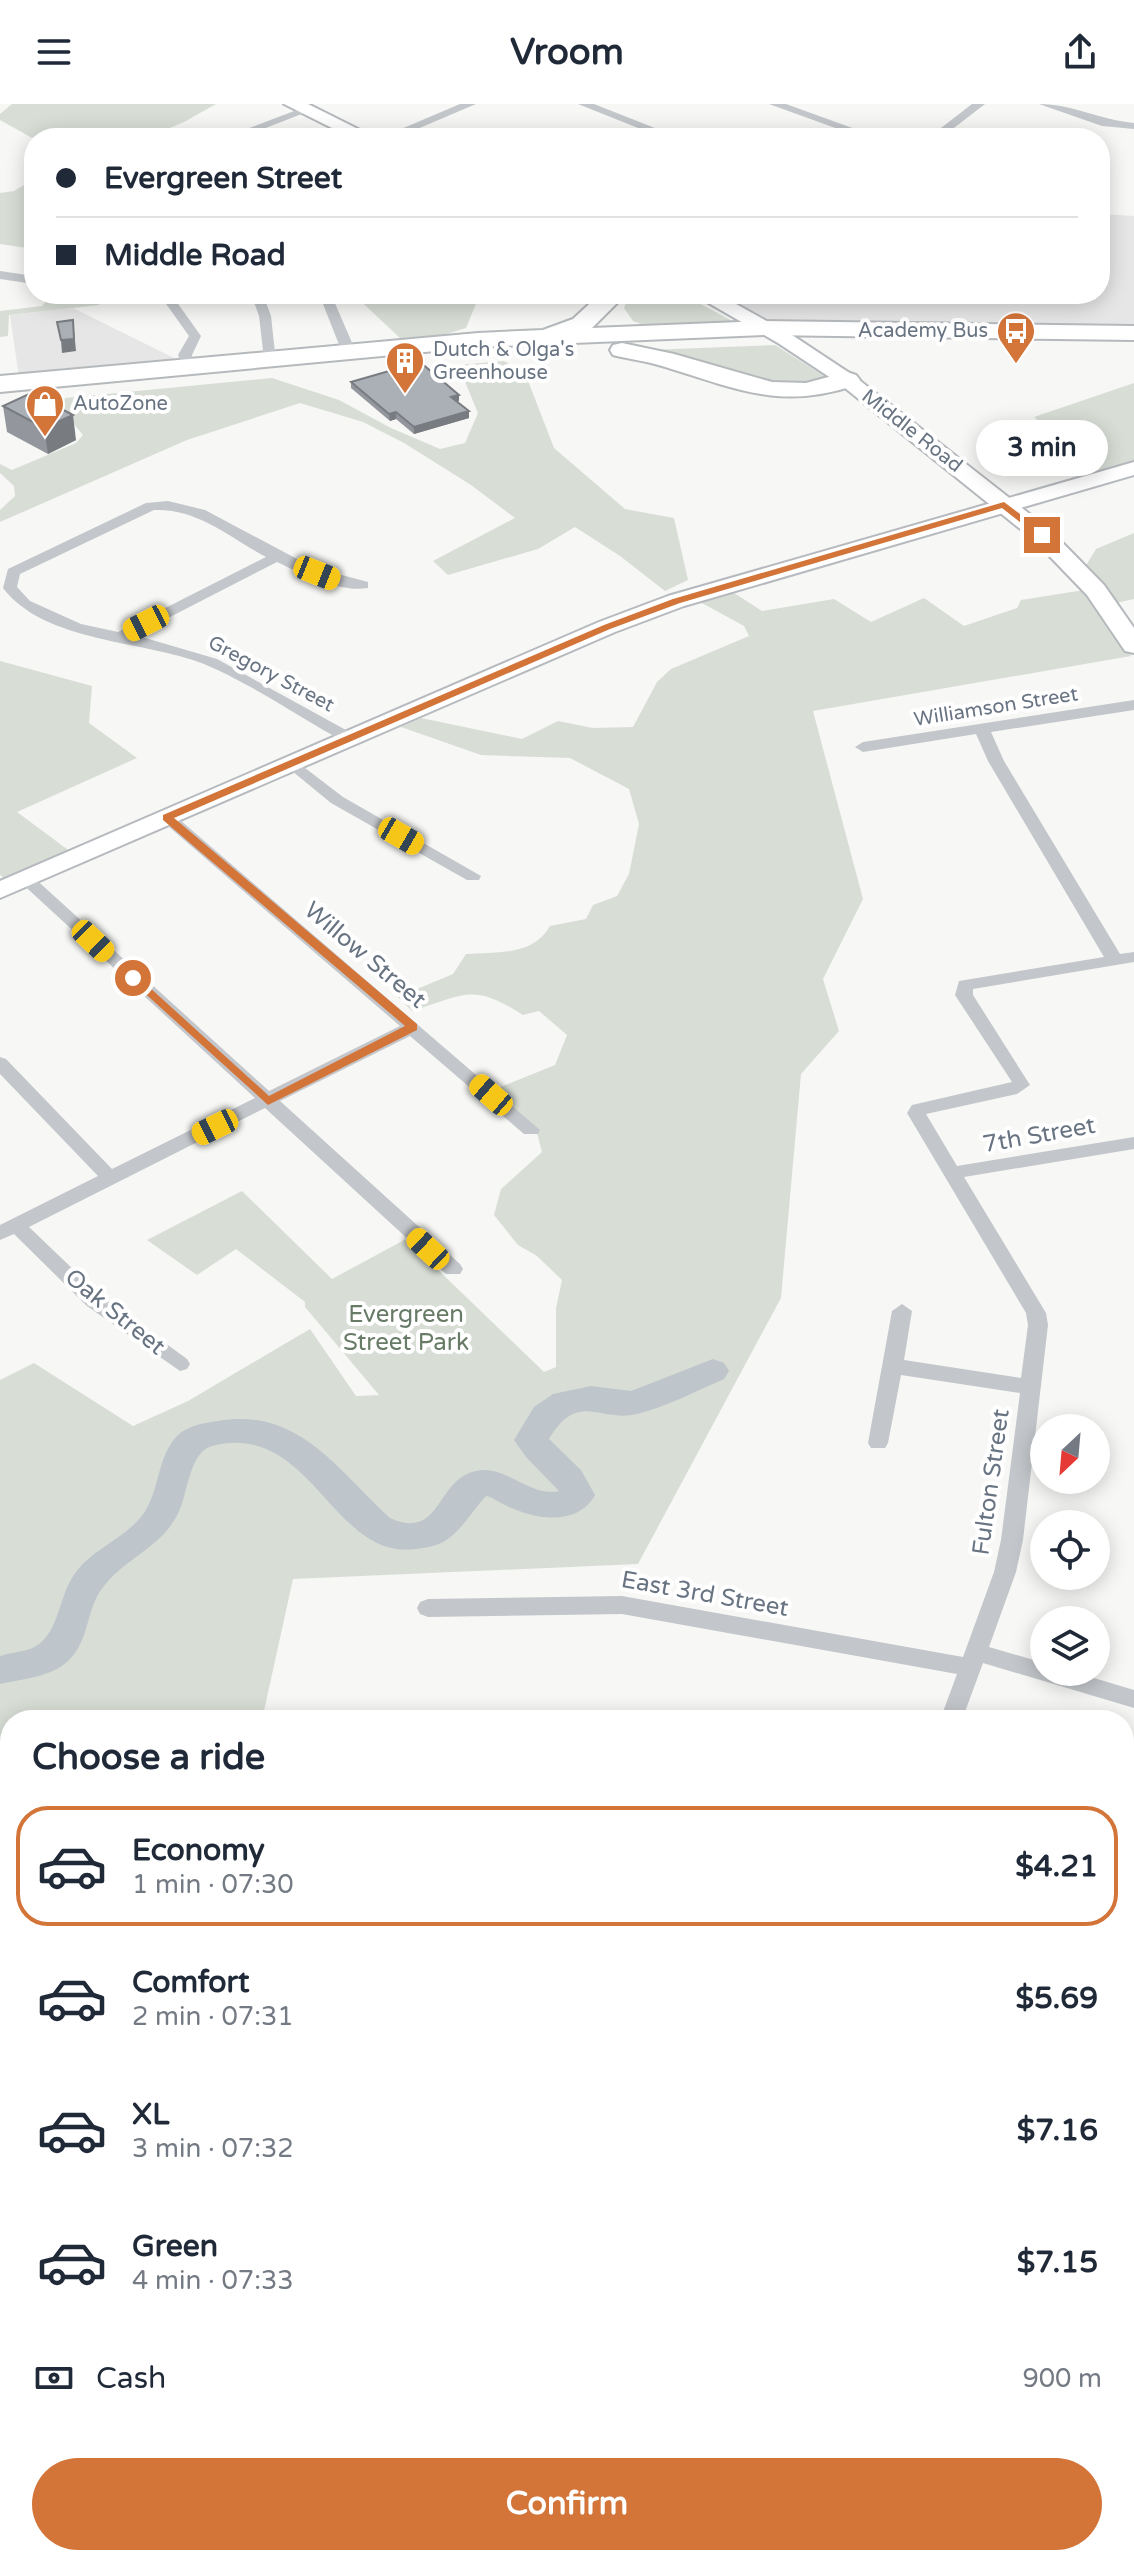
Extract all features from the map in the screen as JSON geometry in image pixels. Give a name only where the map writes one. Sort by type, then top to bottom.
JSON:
[{"type":"highway","points":[[532,338],[582,324],[603,304]]},
{"type":"highway","points":[[621,304],[622,316],[637,325],[678,332]]},
{"type":"highway","points":[[0,384],[349,352],[532,338],[678,332],[1134,340]]},
{"type":"highway","points":[[0,394],[341,361],[774,333],[1134,333]]},
{"type":"highway","points":[[571,346],[637,352],[677,360],[779,391],[811,390],[847,380]]},
{"type":"main road","points":[[300,107],[345,128]]},
{"type":"main road","name":"Middle Road","points":[[721,304],[774,333],[847,380],[1061,552],[1099,596],[1134,646]]},
{"type":"street","points":[[411,128],[470,104]]},
{"type":"street","points":[[584,104],[648,128]]},
{"type":"street","points":[[775,104],[844,128]]},
{"type":"street","points":[[803,114],[819,104]]},
{"type":"street","points":[[947,128],[979,104]]},
{"type":"street","points":[[1045,104],[1106,124],[1134,126]]},
{"type":"street","points":[[252,128],[300,107]]},
{"type":"street","points":[[0,275],[24,279]]},
{"type":"street","points":[[172,304],[195,336],[185,355],[189,367]]},
{"type":"street","points":[[261,304],[271,359]]},
{"type":"street","points":[[329,304],[349,352]]},
{"type":"street","points":[[0,890],[607,627],[676,601],[1134,468]]},
{"type":"street","name":"Gregory Street","points":[[349,738],[212,662],[161,645],[77,628],[25,604],[10,588],[13,572],[151,506],[169,503],[190,507],[276,557],[337,581],[363,585]]},
{"type":"street","points":[[120,637],[276,557]]},
{"type":"street","name":"Williamson Street","points":[[863,747],[1134,705]]},
{"type":"street","points":[[982,730],[996,761],[1115,960],[1134,957]]},
{"type":"street","points":[[292,763],[337,800],[473,876]]},
{"type":"street","name":"Willow Street","points":[[167,817],[531,1130]]},
{"type":"street","points":[[25,879],[453,1269]]},
{"type":"street","name":"Fulton Street","points":[[955,1710],[1005,1572],[1012,1540],[1038,1325],[1036,1313],[910,1111],[1011,1090],[1021,1085],[964,995],[965,985],[1115,960]]},
{"type":"street","points":[[8,1229],[413,1027]]},
{"type":"street","points":[[0,1063],[111,1179]]},
{"type":"street","name":"7th Street","points":[[951,1173],[1134,1143]]},
{"type":"street","name":"Oak Street","points":[[8,1229],[94,1301],[180,1364]]},
{"type":"street","points":[[878,1443],[902,1311]]},
{"type":"street","name":"Fulton Street","points":[[893,1366],[1031,1387]]},
{"type":"street","name":"East 3rd Street","points":[[428,1608],[622,1605],[973,1660],[1134,1699]]},
{"type":"shaded area","points":[[1110,215],[1134,216],[1134,328],[915,323],[779,324],[738,304],[1110,304]]},
{"type":"shaded area","points":[[73,308],[182,362],[19,377],[10,315]]},
{"type":"green space","points":[[12,104],[216,104],[170,128],[24,128],[24,133],[0,120],[0,114]]},
{"type":"green space","points":[[24,185],[24,248],[0,244],[0,193],[14,191]]},
{"type":"green space","points":[[99,304],[9,315],[8,336],[0,337],[0,311]]},
{"type":"green space","points":[[364,304],[476,304],[466,328],[437,337],[400,338]]},
{"type":"green space","points":[[626,304],[701,304],[738,324],[644,325],[633,321],[624,308]]},
{"type":"green space","points":[[775,345],[829,379],[798,389],[647,350]]},
{"type":"green space","points":[[504,361],[525,373],[554,448],[625,509],[674,518],[688,580],[665,591],[620,556],[575,527],[538,549],[448,575],[433,561],[515,518],[471,485],[404,443],[363,422],[300,403],[187,440],[0,522],[0,510],[15,496],[14,486],[0,473],[0,464],[12,470],[76,443],[83,435],[60,407],[65,398],[272,378],[339,400],[391,428],[440,449],[465,443],[478,413],[458,365]]},
{"type":"green space","points":[[1134,383],[1134,469],[1107,476],[1034,417]]},
{"type":"green space","points":[[1134,533],[1134,599],[1116,603],[1085,567],[1096,549]]},
{"type":"green space","name":"Evergreen Street Park","points":[[1084,590],[1131,656],[813,711],[863,899],[823,979],[839,1031],[801,1074],[781,1298],[638,1564],[293,1579],[264,1710],[0,1710],[0,1380],[34,1363],[133,1426],[188,1401],[310,1329],[356,1396],[379,1395],[305,1307],[305,1302],[236,1249],[197,1275],[147,1240],[242,1191],[332,1279],[406,1239],[544,1372],[556,1367],[556,1308],[562,1280],[537,1256],[518,1245],[494,1215],[501,1189],[542,1152],[537,1133],[488,1092],[555,1065],[567,1035],[539,1011],[523,1015],[480,995],[458,996],[412,1011],[398,997],[453,974],[466,954],[524,948],[543,936],[550,926],[586,919],[593,905],[617,896],[629,874],[639,824],[629,789],[570,758],[481,755],[401,727],[421,718],[522,739],[558,721],[593,728],[633,727],[657,682],[671,669],[749,636],[744,626],[700,602],[731,591],[762,611],[834,599],[871,622],[924,598],[964,626],[1017,608],[1021,600]]},
{"type":"green space","points":[[0,661],[92,686],[89,723],[137,758],[17,812],[79,858],[15,886],[0,875]]},
{"type":"building","points":[[73,320],[74,339],[61,340],[57,322]]},
{"type":"building","name":"Dutch & Olga's Greenhouse","points":[[420,362],[459,395],[451,397],[469,411],[414,427],[396,412],[389,414],[351,382]]},
{"type":"building","points":[[31,393],[73,415],[44,428],[3,406]]},
{"type":"waterway","points":[[0,1670],[42,1659],[56,1651],[67,1635],[79,1598],[90,1578],[153,1525],[161,1514],[185,1449],[201,1436],[243,1429],[278,1438],[307,1457],[378,1527],[401,1538],[435,1530],[478,1483],[497,1484],[516,1496],[550,1505],[564,1505],[578,1495],[574,1486],[531,1440],[546,1416],[565,1403],[591,1398],[633,1403],[713,1371]]},
{"type":"place","name":"Academy Bus","points":[[1016,365]]},
{"type":"place","name":"Dutch & Olga's Greenhouse","points":[[405,395]]},
{"type":"place","name":"AutoZone","points":[[45,438]]},
{"type":"route","points":[[133,978],[268,1101],[413,1027],[167,817],[607,627],[676,601],[1004,505],[1042,535]]}]
